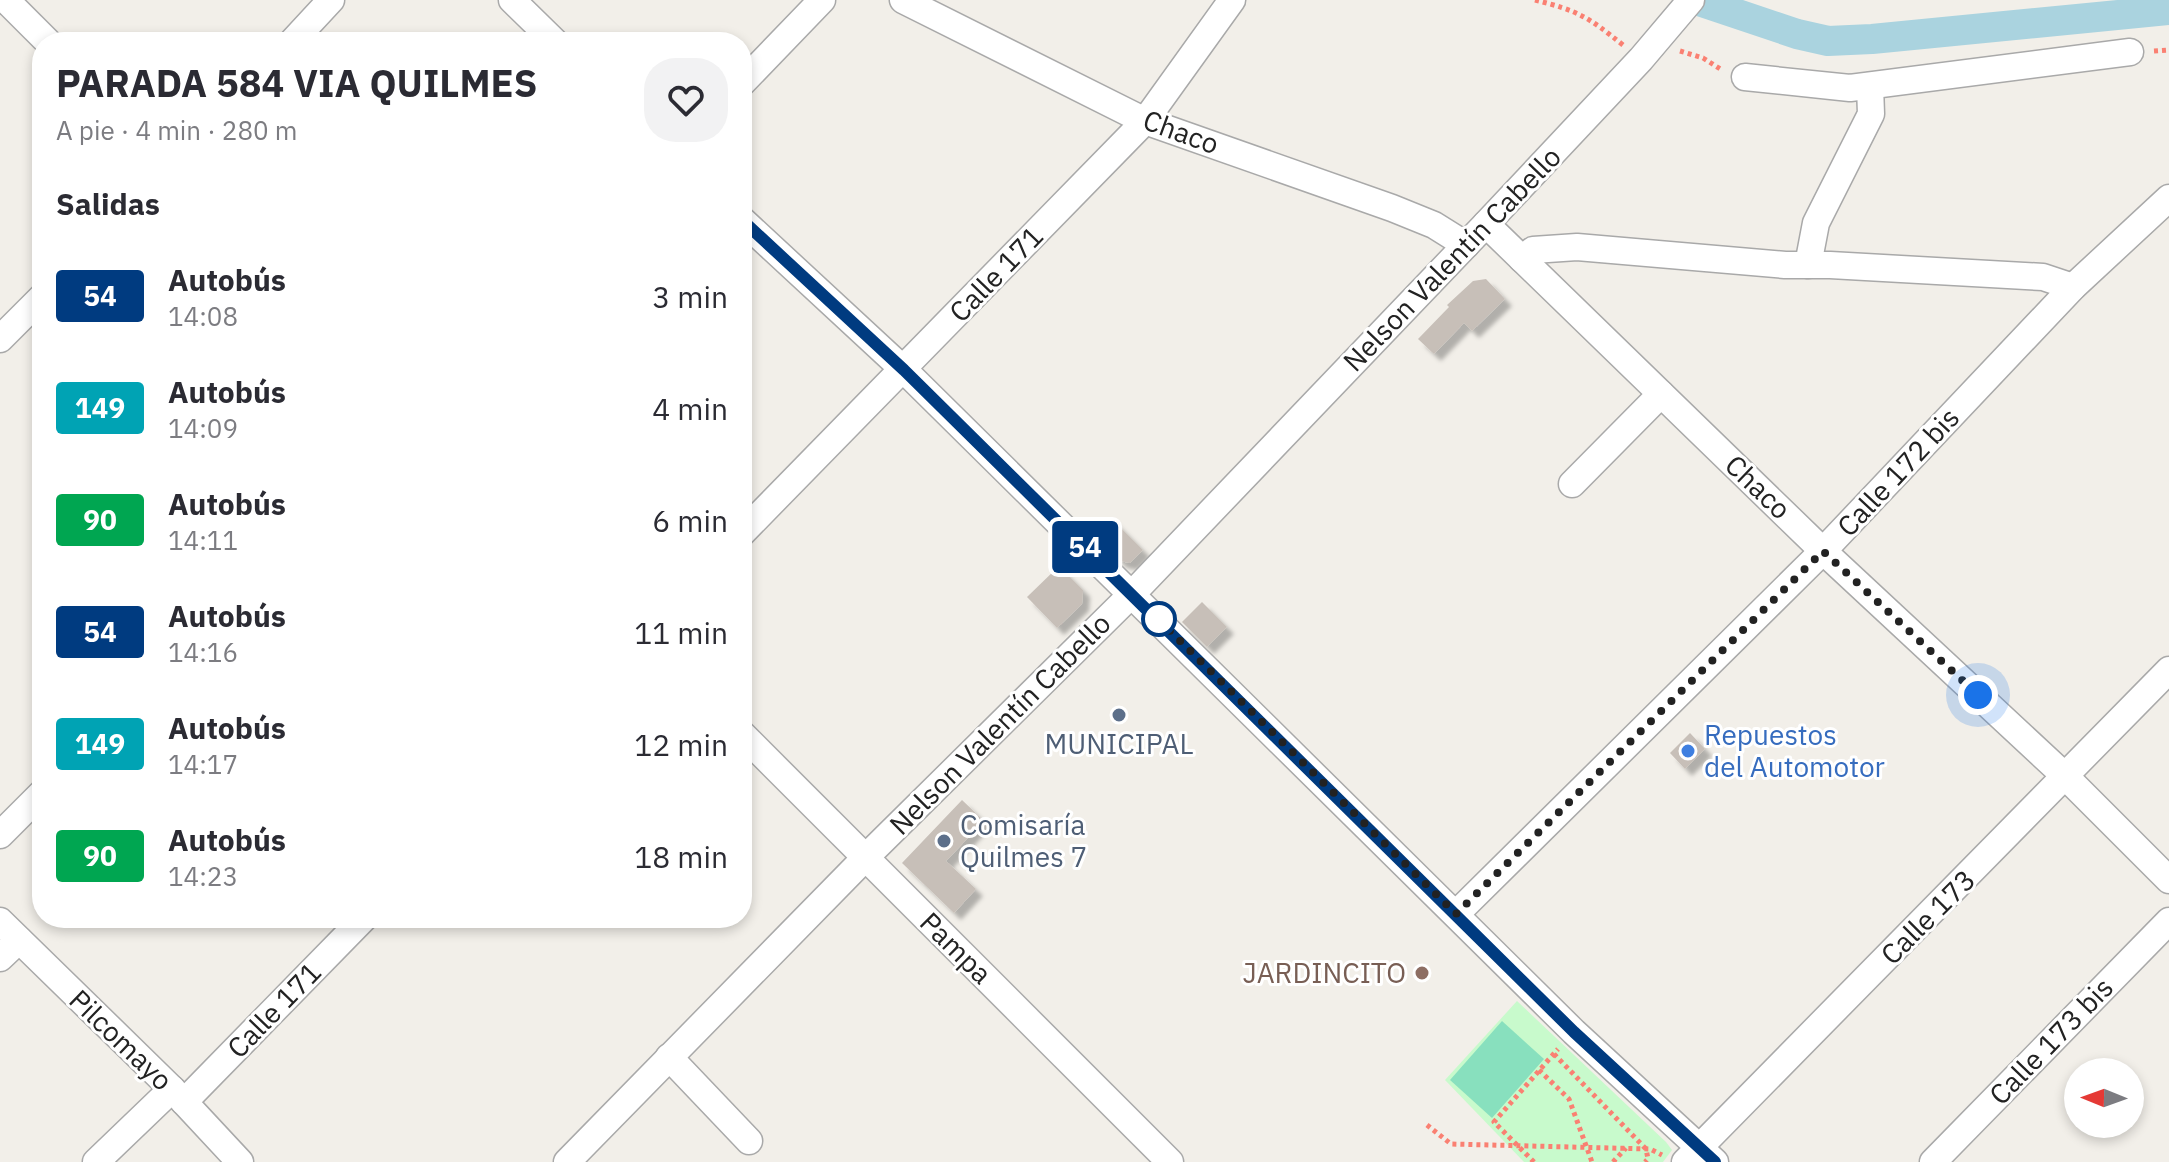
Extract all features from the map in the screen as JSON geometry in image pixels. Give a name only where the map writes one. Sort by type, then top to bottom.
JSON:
[{"type":"street","points":[[6,0],[38,32]]},
{"type":"street","points":[[301,32],[331,0]]},
{"type":"street","points":[[512,0],[545,32]]},
{"type":"street","points":[[752,73],[822,0]]},
{"type":"street","name":"Chaco","points":[[903,0],[1145,121],[1392,208],[1434,225],[1466,245]]},
{"type":"street","name":"Calle 171","points":[[752,523],[1145,121],[1232,0]]},
{"type":"street","name":"Nelson Valentín Cabello","points":[[567,1162],[865,858],[1133,593],[1486,224],[1663,35],[1691,0]]},
{"type":"street","points":[[1745,77],[1850,88],[2130,52]]},
{"type":"street","points":[[1808,265],[1816,223],[1871,114],[1870,86]]},
{"type":"street","name":"Calle 172 bis","points":[[1456,914],[1823,551],[2073,287],[2169,198]]},
{"type":"street","name":"Chaco","points":[[1486,224],[1823,551],[2066,777],[2169,880]]},
{"type":"street","points":[[752,229],[904,370],[1133,593],[1700,1157]]},
{"type":"street","points":[[1522,259],[1533,250],[1577,247],[1808,265],[2043,277],[2073,287]]},
{"type":"street","points":[[0,339],[32,307]]},
{"type":"street","points":[[1572,484],[1661,394]]},
{"type":"street","name":"Calle 173","points":[[1700,1157],[2169,670]]},
{"type":"street","name":"Pampa","points":[[752,744],[1170,1162]]},
{"type":"street","points":[[0,835],[32,803]]},
{"type":"street","name":"Pilcomayo","points":[[0,921],[178,1096],[240,1162]]},
{"type":"street","name":"Calle 173 bis","points":[[1933,1162],[2169,921]]},
{"type":"street","name":"Calle 171","points":[[96,1162],[178,1096],[354,928]]},
{"type":"street","points":[[0,958],[19,940]]},
{"type":"street","points":[[669,1057],[749,1141]]},
{"type":"path","points":[[1534,1162],[1494,1122],[1554,1054],[1646,1149],[1673,1162]]},
{"type":"path","points":[[1539,1070],[1569,1099],[1592,1162]]},
{"type":"path","points":[[1427,1125],[1451,1144],[1646,1149]]},
{"type":"path","points":[[1613,1162],[1626,1148]]},
{"type":"path","points":[[1645,1162],[1648,1159],[1646,1149]]},
{"type":"green space","points":[[1517,1001],[1666,1142],[1672,1150],[1663,1162],[1524,1162],[1445,1080]]},
{"type":"green space","points":[[1502,1021],[1544,1059],[1492,1118],[1450,1080]]},
{"type":"building","points":[[1486,279],[1505,299],[1472,331],[1464,323],[1434,354],[1418,339],[1473,281]]},
{"type":"building","points":[[1110,517],[1143,550],[1130,563],[1120,561],[1093,534]]},
{"type":"building","points":[[1059,566],[1083,590],[1082,604],[1057,628],[1027,597]]},
{"type":"building","points":[[1202,602],[1227,627],[1207,647],[1182,622]]},
{"type":"building","name":"Repuestos del Automotor","points":[[1690,733],[1705,749],[1685,769],[1670,753]]},
{"type":"building","name":"Comisaría Quilmes 7","points":[[962,800],[984,821],[946,861],[976,889],[954,913],[902,863]]},
{"type":"waterway","points":[[1696,0],[1797,34],[1828,41],[2169,10]]},
{"type":"bus line","name":"54","points":[[752,229],[904,370],[1133,593],[1574,1032],[1715,1162]]},
{"type":"place","name":"MUNICIPAL","points":[[1119,715]]},
{"type":"place","name":"Repuestos del Automotor","points":[[1688,751]]},
{"type":"place","name":"Comisaría Quilmes 7","points":[[944,841]]},
{"type":"place","name":"JARDINCITO","points":[[1422,973]]},
{"type":"route","points":[[1159,619],[1154,615],[1456,914],[1823,551],[1978,695]]}]
